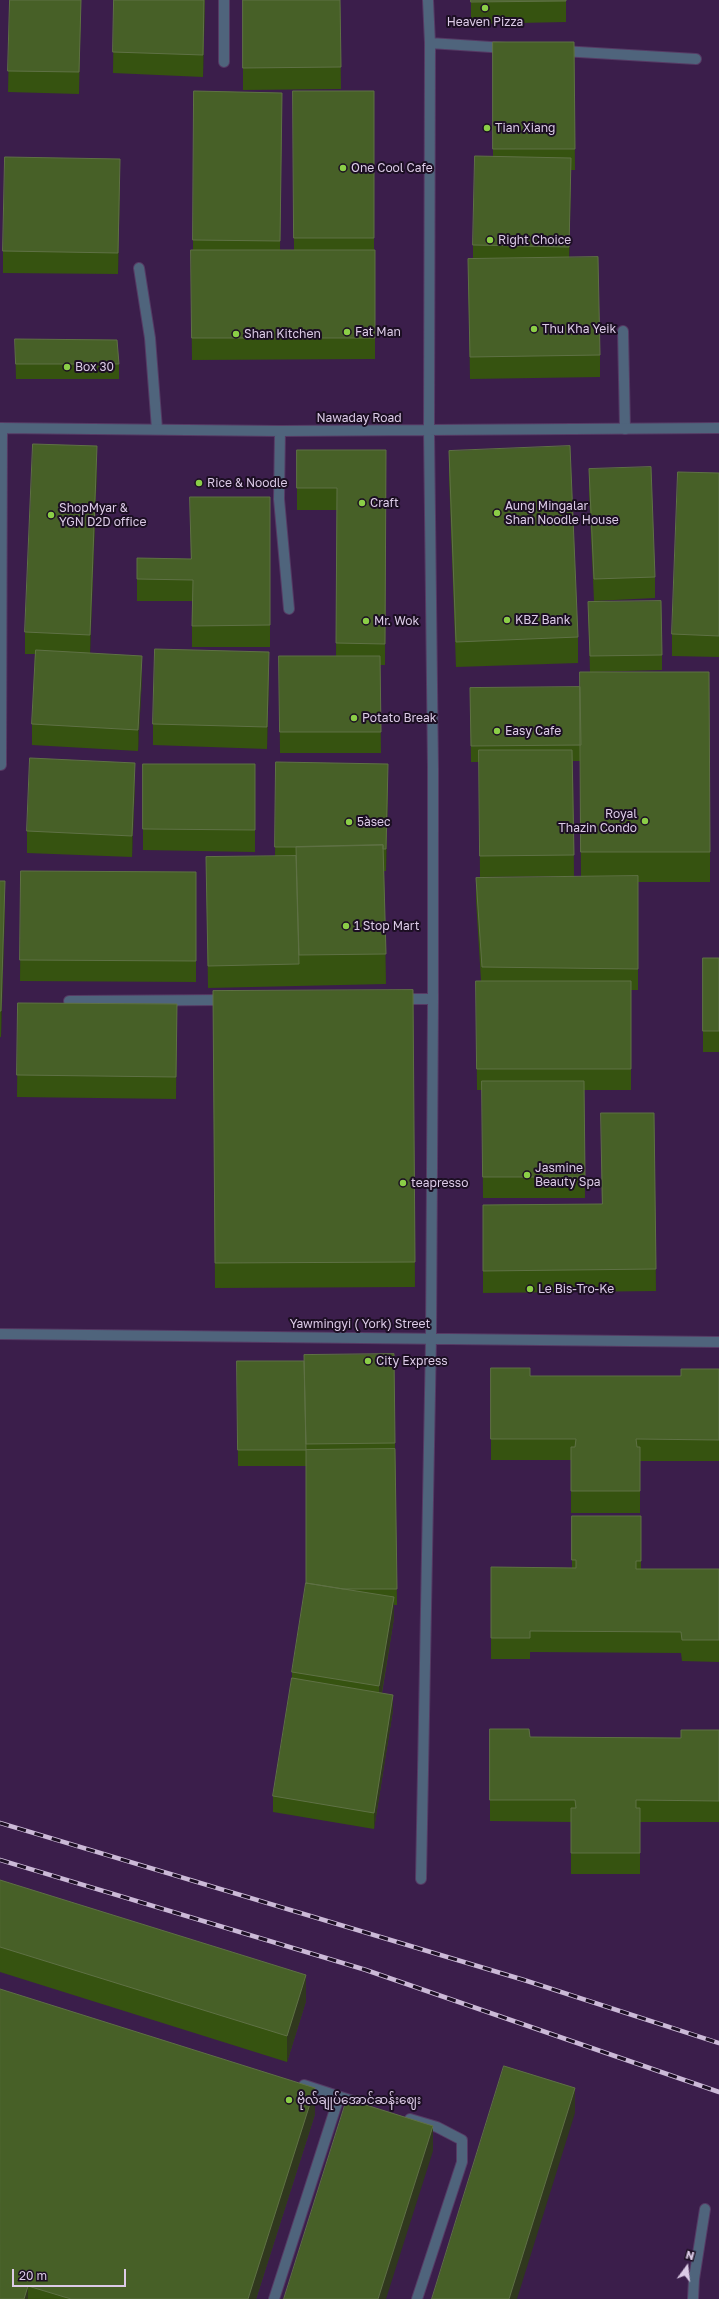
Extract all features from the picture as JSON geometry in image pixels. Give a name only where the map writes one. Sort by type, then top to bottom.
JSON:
[{"type":"street","points":[[224,0],[224,62]]},
{"type":"street","points":[[421,1879],[431,1338],[433,999],[433,768],[428,431],[430,43],[428,0]]},
{"type":"street","points":[[430,43],[516,48]]},
{"type":"street","points":[[548,50],[696,59]]},
{"type":"street","points":[[139,268],[150,338],[157,429]]},
{"type":"street","points":[[623,331],[625,429]]},
{"type":"street","points":[[1,428],[1,765]]},
{"type":"street","name":"Nawaday Road","points":[[1,428],[280,431],[719,428]]},
{"type":"street","points":[[280,431],[279,500],[290,609]]},
{"type":"street","points":[[385,999],[433,999]]},
{"type":"street","points":[[69,1001],[235,1000]]},
{"type":"street","name":"Yawmingyi ( York) Street","points":[[0,1334],[719,1342]]},
{"type":"street","points":[[295,2083],[369,2106]]},
{"type":"street","points":[[274,2299],[339,2097]]},
{"type":"street","points":[[399,2115],[437,2127],[462,2140],[462,2162],[417,2299]]},
{"type":"street","points":[[694,2299],[694,2279],[705,2209]]},
{"type":"building","points":[[10,0],[81,0],[79,72],[8,71]]},
{"type":"building","points":[[114,0],[204,0],[203,55],[113,52]]},
{"type":"building","points":[[243,0],[340,0],[341,67],[243,68]]},
{"type":"building","points":[[471,0],[566,0],[566,1],[471,2]]},
{"type":"building","points":[[493,42],[574,42],[575,149],[493,149]]},
{"type":"building","points":[[194,91],[282,93],[280,241],[193,240]]},
{"type":"building","points":[[293,91],[374,91],[374,238],[294,238]]},
{"type":"building","points":[[475,156],[571,158],[569,247],[473,245]]},
{"type":"building","points":[[5,157],[120,159],[118,253],[3,251]]},
{"type":"building","points":[[191,250],[375,250],[375,338],[192,338]]},
{"type":"building","name":"Thu Kha Yeik","points":[[598,257],[600,355],[470,357],[468,259]]},
{"type":"building","points":[[15,339],[117,340],[119,364],[16,364]]},
{"type":"building","points":[[33,444],[97,446],[90,635],[25,632]]},
{"type":"building","points":[[570,446],[578,637],[456,642],[449,451]]},
{"type":"building","points":[[297,450],[386,450],[385,644],[336,643],[337,488],[297,488]]},
{"type":"building","points":[[651,467],[655,577],[594,579],[589,469]]},
{"type":"building","points":[[678,472],[719,473],[719,636],[672,634]]},
{"type":"building","points":[[190,497],[270,497],[270,625],[192,626],[193,580],[137,579],[137,558],[191,559]]},
{"type":"building","points":[[661,601],[662,655],[590,656],[588,602]]},
{"type":"building","points":[[155,649],[269,652],[267,727],[153,724]]},
{"type":"building","points":[[36,650],[142,656],[138,730],[32,724]]},
{"type":"building","points":[[279,656],[380,656],[381,732],[280,732]]},
{"type":"building","name":"Royal Thazin Condo","points":[[580,672],[709,672],[710,852],[581,852]]},
{"type":"building","points":[[580,687],[581,745],[471,746],[470,688]]},
{"type":"building","points":[[479,750],[572,750],[574,855],[480,856]]},
{"type":"building","points":[[30,758],[135,763],[132,836],[27,831]]},
{"type":"building","points":[[276,762],[388,764],[386,849],[383,849],[383,845],[275,847]]},
{"type":"building","points":[[143,764],[255,764],[255,830],[143,829]]},
{"type":"building","points":[[383,845],[386,954],[299,955],[296,847]]},
{"type":"building","points":[[296,856],[299,964],[208,966],[206,857]]},
{"type":"building","points":[[21,871],[196,872],[196,961],[20,960]]},
{"type":"building","points":[[638,876],[638,969],[482,967],[476,878]]},
{"type":"building","points":[[0,881],[5,881],[1,1011],[0,1011]]},
{"type":"building","points":[[703,958],[719,958],[719,1031],[703,1031]]},
{"type":"building","points":[[476,981],[631,981],[631,1069],[477,1069]]},
{"type":"building","points":[[413,990],[415,1262],[215,1263],[213,991]]},
{"type":"building","points":[[18,1003],[177,1004],[176,1077],[17,1075]]},
{"type":"building","points":[[482,1081],[584,1081],[585,1177],[483,1177]]},
{"type":"building","points":[[601,1113],[654,1113],[656,1269],[483,1271],[483,1205],[602,1204]]},
{"type":"building","points":[[394,1354],[395,1443],[306,1444],[304,1355]]},
{"type":"building","points":[[237,1361],[304,1361],[306,1450],[238,1450]]},
{"type":"building","points":[[491,1368],[530,1368],[530,1376],[681,1376],[681,1369],[719,1369],[719,1440],[636,1439],[637,1447],[640,1447],[640,1491],[571,1491],[571,1447],[575,1447],[576,1439],[491,1439]]},
{"type":"building","points":[[395,1449],[397,1589],[343,1589],[306,1583],[306,1450]]},
{"type":"building","points":[[572,1516],[641,1516],[641,1561],[636,1561],[636,1569],[719,1569],[719,1640],[682,1640],[681,1632],[530,1631],[530,1638],[491,1638],[491,1567],[576,1568],[576,1560],[572,1560]]},
{"type":"building","points":[[306,1583],[394,1597],[379,1686],[292,1672]]},
{"type":"building","points":[[292,1678],[393,1695],[374,1813],[273,1796]]},
{"type":"building","points":[[490,1729],[529,1729],[530,1737],[681,1738],[681,1730],[719,1730],[719,1801],[636,1800],[636,1808],[640,1808],[640,1853],[571,1853],[571,1808],[576,1808],[575,1800],[490,1800]]},
{"type":"building","points":[[0,1880],[306,1975],[287,2036],[0,1947]]},
{"type":"building","points":[[0,1989],[315,2088],[248,2299],[71,2299],[28,2286],[24,2299],[0,2299]]},
{"type":"building","points":[[504,2066],[575,2088],[509,2299],[432,2299]]},
{"type":"building","points":[[347,2099],[433,2126],[378,2299],[284,2299]]},
{"type":"railway","points":[[0,1823],[524,1980],[719,2043]]},
{"type":"railway","points":[[0,1860],[366,1970],[719,2092]]},
{"type":"place","name":"Heaven Pizza","points":[[485,8]]},
{"type":"place","name":"Tian Xiang","points":[[487,128]]},
{"type":"place","name":"One Cool Cafe","points":[[343,168]]},
{"type":"place","name":"Right Choice","points":[[490,240]]},
{"type":"place","name":"Thu Kha Yeik","points":[[534,329]]},
{"type":"place","name":"Fat Man","points":[[347,332]]},
{"type":"place","name":"Shan Kitchen","points":[[236,334]]},
{"type":"place","name":"Box 30","points":[[67,367]]},
{"type":"place","name":"Rice & Noodle","points":[[199,483]]},
{"type":"place","name":"Craft","points":[[362,503]]},
{"type":"place","name":"Aung Mingalar Shan Noodle House","points":[[497,513]]},
{"type":"place","name":"ShopMyar & YGN D2D office","points":[[51,515]]},
{"type":"place","name":"KBZ Bank","points":[[507,620]]},
{"type":"place","name":"Mr. Wok","points":[[366,621]]},
{"type":"place","name":"Potato Break","points":[[354,718]]},
{"type":"place","name":"Easy Cafe","points":[[497,731]]},
{"type":"place","name":"Royal Thazin Condo","points":[[645,821]]},
{"type":"place","name":"5àsec","points":[[349,822]]},
{"type":"place","name":"1 Stop Mart","points":[[346,926]]},
{"type":"place","name":"Jasmine Beauty Spa","points":[[527,1175]]},
{"type":"place","name":"teapresso","points":[[403,1183]]},
{"type":"place","name":"Le Bis-Tro-Ke","points":[[530,1289]]},
{"type":"place","name":"City Express","points":[[368,1361]]},
{"type":"place","name":"ဗိုလ်ချုပ်အောင်ဆန်းဈေး","points":[[289,2100]]}]
